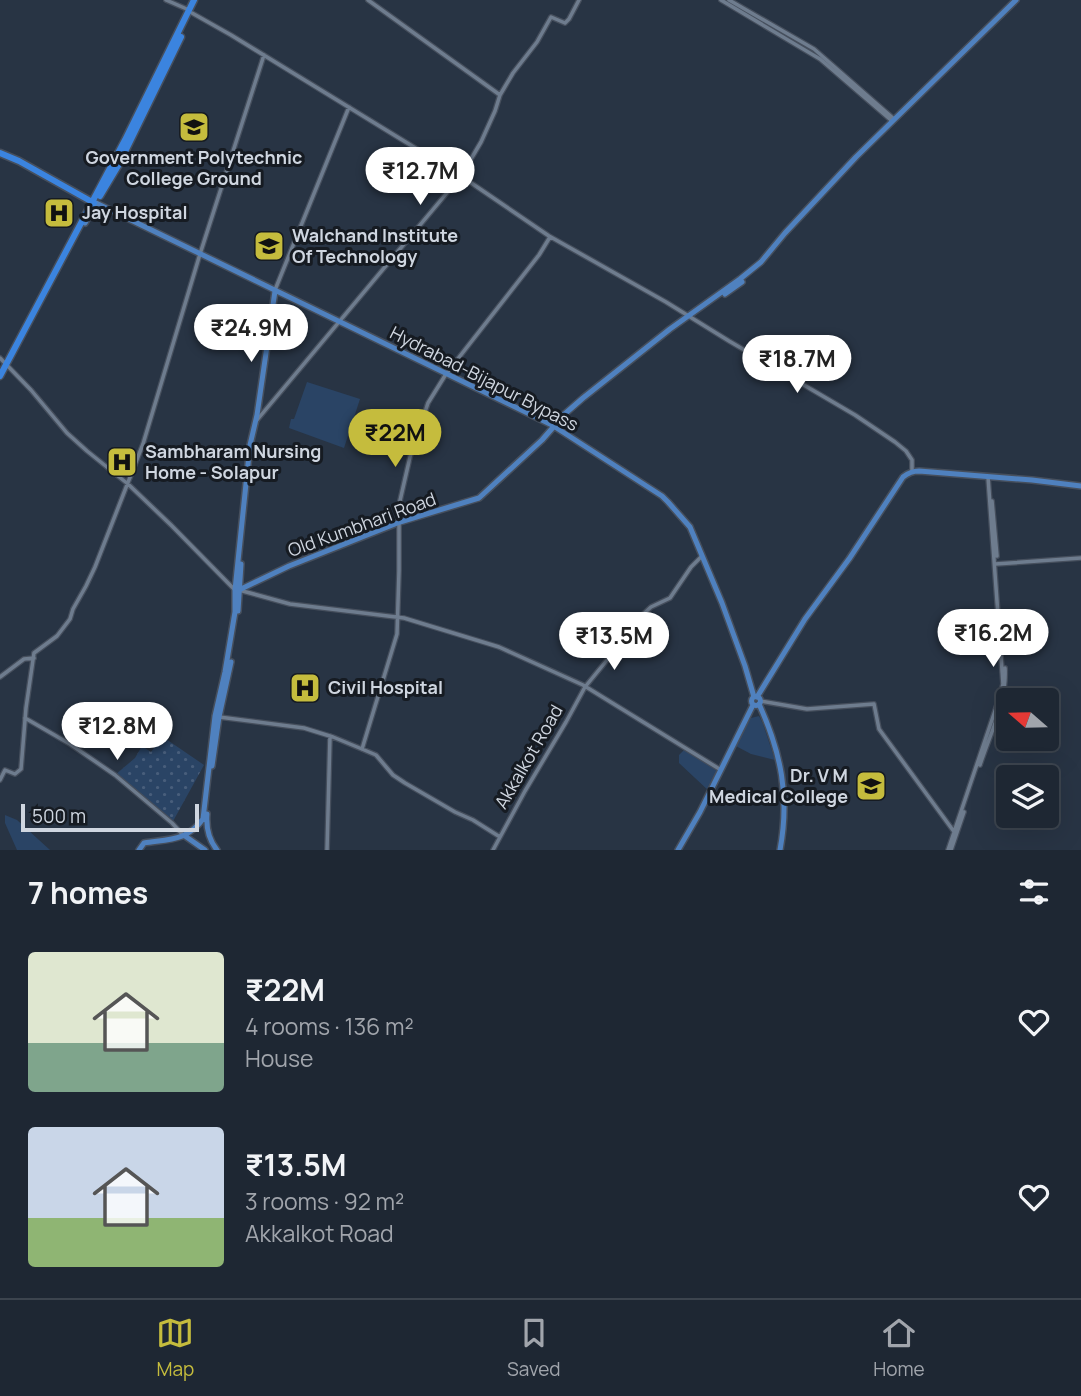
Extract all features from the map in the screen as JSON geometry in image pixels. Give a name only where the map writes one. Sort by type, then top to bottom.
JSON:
[{"type":"highway","points":[[0,376],[94,203],[196,0]]},
{"type":"highway","points":[[0,153],[94,203]]},
{"type":"highway","points":[[12,355],[85,223]]},
{"type":"main road","name":"Old Kumbhari Road","points":[[237,590],[289,566],[400,522],[479,498],[583,398],[688,316],[741,281],[893,120],[1016,0]]},
{"type":"main road","points":[[85,223],[94,203]]},
{"type":"main road","name":"Hydrabad-Bijapur Bypass","points":[[94,203],[553,426],[667,500],[690,527],[741,655],[773,750],[781,797],[779,850]]},
{"type":"main road","points":[[139,850],[144,843],[185,836],[203,819],[215,716],[235,612],[254,444],[252,441],[275,291]]},
{"type":"main road","points":[[678,850],[757,701],[805,619],[849,559],[903,477],[912,471],[1081,486]]},
{"type":"main road","points":[[217,850],[212,844],[206,823],[208,794],[234,640],[237,590]]},
{"type":"main road","points":[[193,842],[194,829]]},
{"type":"main road","points":[[185,836],[205,850],[212,844]]},
{"type":"street","points":[[166,0],[191,11],[461,176],[550,237],[855,415],[895,442],[910,456],[912,471]]},
{"type":"street","points":[[368,0],[500,95]]},
{"type":"street","points":[[255,423],[461,176],[481,142],[500,95],[513,73],[537,42],[551,17],[565,23],[579,0]]},
{"type":"street","points":[[721,0],[820,59],[893,120]]},
{"type":"street","points":[[729,0],[814,49],[893,120]]},
{"type":"street","points":[[0,780],[5,770],[15,774],[21,769],[34,653],[57,636],[70,619],[143,444],[264,55]]},
{"type":"street","points":[[275,291],[349,107]]},
{"type":"street","points":[[362,749],[397,634],[399,505],[410,457],[428,403],[446,374],[539,255],[550,237]]},
{"type":"street","points":[[0,358],[68,433],[128,484],[237,590],[290,604],[397,617],[499,647],[585,687],[721,770]]},
{"type":"street","points":[[950,850],[1005,686],[988,477]]},
{"type":"street","name":"Akkalkot Road","points":[[493,850],[585,687],[639,618],[651,607],[670,598],[702,556]]},
{"type":"street","points":[[996,564],[1081,558]]},
{"type":"street","points":[[950,850],[1003,684],[996,564]]},
{"type":"street","points":[[0,677],[24,659],[34,658]]},
{"type":"street","points":[[757,701],[807,709],[874,705],[879,729],[955,833]]},
{"type":"street","points":[[219,717],[304,728],[362,749],[376,755],[393,775],[418,792],[500,837]]},
{"type":"street","points":[[26,718],[115,775],[185,836]]},
{"type":"street","points":[[327,850],[330,736]]},
{"type":"shaded area","points":[[307,382],[360,399],[344,448],[289,428]]},
{"type":"shaded area","points":[[759,716],[775,760],[751,754],[734,745],[751,718]]},
{"type":"shaded area","points":[[163,737],[204,765],[172,823],[115,775],[135,758],[142,746],[151,752]]},
{"type":"shaded area","points":[[686,748],[721,770],[710,792],[679,763],[679,755]]},
{"type":"shaded area","points":[[5,815],[17,820],[50,850],[17,850],[5,823]]},
{"type":"place","name":"Government Polytechnic College Ground","points":[[194,127]]},
{"type":"place","name":"Jay Hospital","points":[[59,213]]},
{"type":"place","name":"Walchand Institute Of Technology","points":[[269,246]]},
{"type":"place","name":"Sambharam Nursing Home - Solapur","points":[[122,462]]},
{"type":"place","name":"Civil Hospital","points":[[305,688]]},
{"type":"place","name":"Dr. V M Medical College","points":[[871,786]]}]
